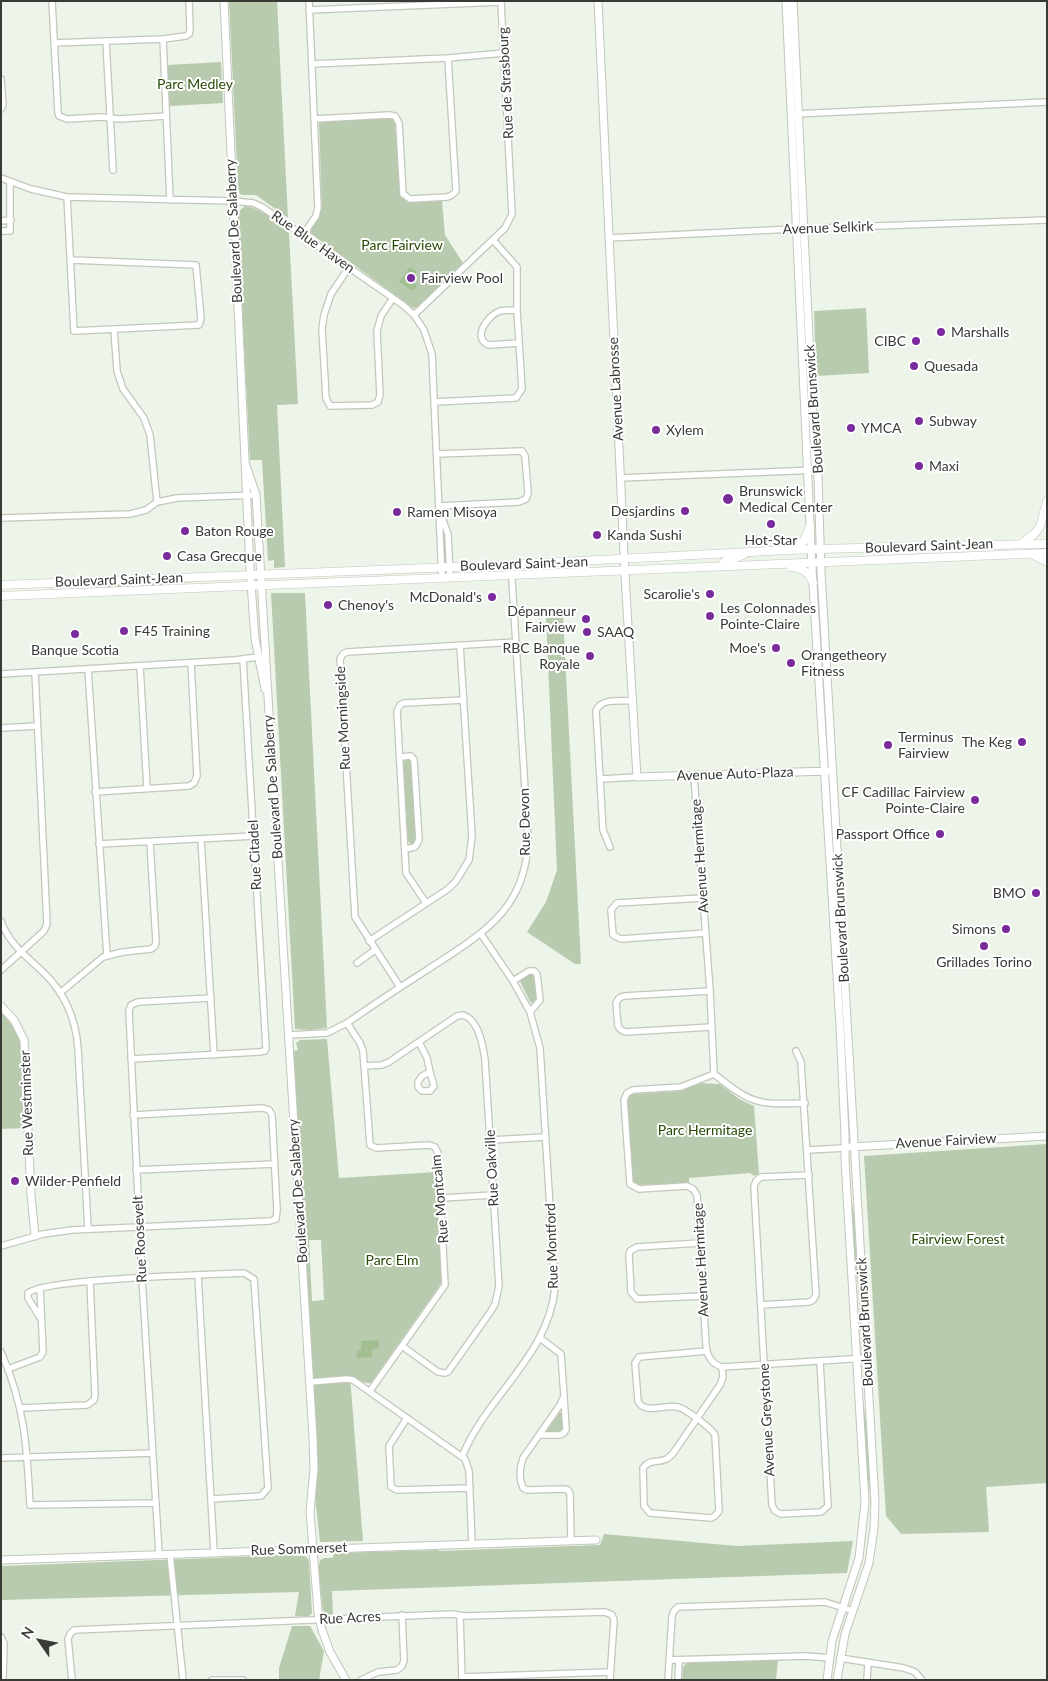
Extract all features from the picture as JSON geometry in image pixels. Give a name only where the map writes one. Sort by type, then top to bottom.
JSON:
[{"type":"main road","points":[[1021,544],[1040,527],[1047,501]]},
{"type":"main road","points":[[788,550],[802,543],[810,526]]},
{"type":"main road","name":"Boulevard Saint-Jean","points":[[1,585],[446,567],[788,550],[1047,544]]},
{"type":"main road","points":[[722,566],[725,561],[748,552]]},
{"type":"main road","name":"Boulevard Saint-Jean","points":[[1,596],[1047,553]]},
{"type":"main road","points":[[1031,554],[1047,562]]},
{"type":"main road","points":[[772,564],[802,568],[810,574],[813,583]]},
{"type":"main road","points":[[63,593],[66,588],[83,582]]},
{"type":"street","points":[[52,1],[59,116],[67,119],[119,119],[166,116]]},
{"type":"street","points":[[54,43],[163,39],[186,36],[189,34],[189,1]]},
{"type":"street","name":"Boulevard De Salaberry","points":[[224,1],[250,575],[258,657],[268,697]]},
{"type":"street","points":[[302,235],[318,210],[309,1]]},
{"type":"street","name":"Avenue Labrosse","points":[[598,1],[624,570],[637,777]]},
{"type":"street","name":"Boulevard Brunswick","points":[[786,1],[795,114]]},
{"type":"street","name":"Boulevard Brunswick","points":[[793,1],[800,229],[821,549],[828,771],[864,1515],[858,1564],[832,1641],[827,1680]]},
{"type":"street","name":"Rue de Strasbourg","points":[[309,10],[502,2],[512,214],[505,228],[414,315]]},
{"type":"street","points":[[163,39],[170,200]]},
{"type":"street","points":[[106,42],[113,170]]},
{"type":"street","points":[[312,64],[504,54]]},
{"type":"street","points":[[314,118],[395,116],[399,123],[403,194],[410,199],[452,195],[456,190],[448,58]]},
{"type":"street","points":[[1,78],[3,105],[1,109]]},
{"type":"street","points":[[795,114],[1047,102]]},
{"type":"street","name":"Rue Blue Haven","points":[[1,178],[67,196],[233,202],[250,203],[260,206],[393,298],[414,315],[424,330],[430,346],[439,508],[446,578]]},
{"type":"street","points":[[1,231],[10,231],[10,181]]},
{"type":"street","points":[[67,196],[74,331],[199,325],[201,319],[196,265],[71,260]]},
{"type":"street","points":[[1,221],[11,220]]},
{"type":"street","name":"Avenue Selkirk","points":[[609,238],[1047,220]]},
{"type":"street","points":[[434,402],[516,398],[522,389],[517,310],[517,267],[493,240]]},
{"type":"street","points":[[349,267],[329,297],[323,318],[326,398],[330,406],[372,405],[376,404],[379,400],[377,331],[380,319],[393,298]]},
{"type":"street","name":"Boulevard Brunswick","points":[[804,306],[813,583],[854,1147],[875,1514],[869,1563],[845,1633],[837,1680]]},
{"type":"street","points":[[517,310],[500,311],[481,329],[484,343],[489,345],[520,343]]},
{"type":"street","points":[[114,329],[117,371],[123,389],[144,418],[150,435],[157,502]]},
{"type":"street","points":[[437,454],[522,451],[525,456],[528,493],[527,498],[521,502],[439,508]]},
{"type":"street","name":"Boulevard De Salaberry","points":[[245,462],[256,495],[314,1452],[310,1507],[313,1549],[320,1620],[330,1652],[346,1680]]},
{"type":"street","points":[[620,478],[817,470]]},
{"type":"street","points":[[1,518],[130,514],[146,510],[157,502],[177,498],[256,495]]},
{"type":"street","name":"Rue Devon","points":[[289,1035],[327,1033],[347,1023],[481,934],[499,917],[514,897],[523,876],[527,857],[528,832],[511,564]]},
{"type":"street","name":"Rue Morningside","points":[[400,988],[355,917],[340,658],[347,652],[516,642]]},
{"type":"street","points":[[369,940],[456,881],[466,867],[472,836],[460,645]]},
{"type":"street","points":[[1,674],[243,660],[258,657]]},
{"type":"street","name":"Rue Citadel","points":[[214,1055],[265,1051],[267,1044],[243,660]]},
{"type":"street","points":[[95,792],[189,786],[194,783],[197,778],[190,663]]},
{"type":"street","points":[[140,666],[147,788]]},
{"type":"street","points":[[88,669],[106,956]]},
{"type":"street","points":[[1,970],[44,931],[47,924],[35,672]]},
{"type":"street","points":[[426,903],[407,875],[397,711],[400,705],[404,703],[464,700]]},
{"type":"street","points":[[610,847],[603,830],[596,711],[597,707],[604,702],[632,701]]},
{"type":"street","points":[[1,728],[37,726]]},
{"type":"street","points":[[400,756],[411,756],[414,758],[419,840],[414,847],[405,849]]},
{"type":"street","name":"Avenue Auto-Plaza","points":[[637,777],[828,771]]},
{"type":"street","name":"Avenue Hermitage","points":[[694,776],[710,991],[714,1074],[681,1086],[629,1091],[624,1100],[630,1184],[639,1189],[686,1186],[693,1189],[698,1198],[707,1351]]},
{"type":"street","points":[[601,779],[637,777]]},
{"type":"street","points":[[99,844],[254,836]]},
{"type":"street","points":[[131,1059],[214,1055],[201,839]]},
{"type":"street","points":[[60,993],[92,964],[106,956],[151,949],[156,944],[150,842]]},
{"type":"street","points":[[703,898],[617,903],[611,910],[611,923],[613,935],[621,939],[706,934]]},
{"type":"street","points":[[1,921],[8,937],[60,993],[71,1014],[77,1037],[88,1228]]},
{"type":"street","name":"Rue Montford","points":[[462,1457],[471,1437],[540,1338],[550,1317],[555,1288],[540,1048],[530,1012],[513,981],[481,934]]},
{"type":"street","points":[[357,963],[376,950]]},
{"type":"street","points":[[513,981],[529,971],[534,971],[538,974],[540,1000],[530,1012]]},
{"type":"street","points":[[710,991],[621,996],[616,1003],[618,1028],[625,1032],[712,1027]]},
{"type":"street","name":"Rue Roosevelt","points":[[159,1554],[128,1011],[131,1005],[138,1002],[211,998]]},
{"type":"street","name":"Rue Westminster","points":[[1,1006],[14,1020],[24,1040],[30,1195],[34,1236]]},
{"type":"street","name":"Rue Oakville","points":[[364,1066],[386,1064],[457,1016],[463,1015],[471,1019],[481,1041],[485,1060],[499,1286],[495,1304],[451,1369],[445,1373],[438,1372],[402,1346]]},
{"type":"street","name":"Rue Montcalm","points":[[347,1023],[362,1046],[370,1144],[376,1148],[427,1144],[433,1146],[438,1153],[441,1198],[445,1285],[370,1391]]},
{"type":"street","points":[[419,1042],[427,1058],[430,1072]]},
{"type":"street","points":[[761,1305],[809,1302],[815,1298],[802,1062],[796,1051]]},
{"type":"street","points":[[714,1074],[740,1094],[756,1102],[770,1104],[805,1103]]},
{"type":"street","points":[[1,1246],[34,1236],[88,1228],[274,1220],[277,1210],[272,1115],[269,1110],[263,1108],[133,1115]]},
{"type":"street","name":"Avenue Fairview","points":[[845,1148],[1047,1136]]},
{"type":"street","points":[[490,1140],[546,1137]]},
{"type":"street","points":[[808,1150],[845,1148]]},
{"type":"street","points":[[136,1170],[274,1164]]},
{"type":"street","name":"Avenue Greystone","points":[[809,1175],[761,1178],[754,1185],[772,1505],[778,1513],[821,1512],[828,1506],[820,1361]]},
{"type":"street","points":[[441,1198],[494,1195]]},
{"type":"street","points":[[700,1243],[637,1247],[632,1249],[629,1255],[631,1292],[636,1299],[703,1296]]},
{"type":"street","points":[[41,1319],[27,1295],[30,1291],[66,1283],[244,1272],[254,1279],[268,1488],[260,1496],[211,1499]]},
{"type":"street","points":[[198,1276],[214,1552]]},
{"type":"street","points":[[21,1408],[87,1405],[94,1400],[96,1395],[90,1281]]},
{"type":"street","points":[[8,1369],[42,1355],[40,1288]]},
{"type":"street","points":[[539,1435],[560,1435],[566,1431],[562,1354],[540,1338]]},
{"type":"street","points":[[722,1366],[723,1377],[720,1385],[697,1419],[671,1457],[663,1461],[648,1463],[643,1468],[644,1506],[650,1513],[711,1518],[718,1513],[715,1435],[712,1430],[697,1419],[677,1407],[646,1408],[640,1406],[638,1401],[637,1359],[642,1356],[707,1351],[712,1361],[722,1366],[867,1358]]},
{"type":"street","points":[[1,1352],[21,1408],[28,1458],[30,1505],[156,1503]]},
{"type":"street","points":[[310,1382],[351,1380],[370,1391],[462,1457],[469,1466],[472,1544]]},
{"type":"street","points":[[564,1396],[560,1405],[521,1462],[522,1486],[527,1490],[568,1490],[570,1494],[571,1541]]},
{"type":"street","points":[[407,1418],[394,1435],[389,1446],[391,1487],[398,1490],[470,1488]]},
{"type":"street","points":[[1,1458],[153,1453]]},
{"type":"street","name":"Rue Sommerset","points":[[1,1560],[596,1540]]},
{"type":"street","points":[[170,1554],[183,1680]]},
{"type":"street","points":[[668,1680],[672,1616],[674,1610],[678,1607],[825,1602],[853,1611]]},
{"type":"street","name":"Rue Acres","points":[[72,1680],[68,1639],[74,1630],[402,1615],[452,1614],[460,1616],[610,1613],[614,1620],[610,1680]]},
{"type":"street","points":[[361,1680],[378,1672],[397,1670],[402,1666],[404,1661],[402,1615]]},
{"type":"street","points":[[460,1616],[462,1678],[610,1672]]},
{"type":"street","points":[[1,1637],[4,1643],[3,1680]]},
{"type":"street","points":[[669,1660],[806,1656],[830,1658]]},
{"type":"street","points":[[840,1658],[898,1666],[915,1672],[922,1680]]},
{"type":"street","points":[[678,1680],[679,1660]]},
{"type":"street","points":[[867,1680],[868,1663]]},
{"type":"street","points":[[212,1680],[243,1680]]},
{"type":"green space","points":[[229,1],[277,1],[288,218],[256,195],[240,194],[238,188]]},
{"type":"green space","name":"Parc Medley","points":[[221,62],[223,103],[170,106],[167,65]]},
{"type":"green space","name":"Parc Fairview","points":[[391,118],[395,122],[400,196],[414,202],[442,201],[445,235],[463,263],[418,307],[413,308],[310,233],[322,207],[319,123]]},
{"type":"green space","points":[[245,206],[263,213],[289,233],[298,404],[277,405],[285,567],[274,568],[274,560],[268,561],[262,460],[250,460],[237,213]]},
{"type":"green space","points":[[866,308],[869,373],[816,376],[814,311]]},
{"type":"green space","points":[[201,581],[167,585],[93,588],[112,584]]},
{"type":"green space","points":[[271,593],[305,593],[327,1028],[309,1030],[295,1029]]},
{"type":"green space","points":[[563,616],[581,964],[575,964],[527,932],[546,902],[557,870],[546,617]]},
{"type":"green space","points":[[409,759],[411,762],[416,841],[412,845],[408,841],[403,762]]},
{"type":"green space","points":[[530,974],[535,978],[537,998],[536,1002],[532,1003],[520,981]]},
{"type":"green space","points":[[1,1012],[11,1023],[22,1044],[25,1128],[1,1129]]},
{"type":"green space","name":"Parc Elm","points":[[327,1039],[339,1178],[436,1172],[442,1282],[371,1383],[365,1383],[350,1376],[363,1541],[320,1542],[315,1497],[293,1051],[298,1050],[296,1043],[300,1040]],"holes":[[[309,1240],[321,1240],[324,1300],[312,1301]]]},
{"type":"green space","name":"Parc Hermitage","points":[[699,1083],[720,1084],[739,1099],[754,1106],[759,1174],[754,1176],[750,1173],[689,1178],[689,1183],[637,1185],[632,1182],[627,1101],[629,1096],[633,1094],[680,1091]]},
{"type":"green space","name":"Fairview Forest","points":[[1047,1144],[1047,1483],[986,1487],[989,1532],[901,1534],[886,1516],[864,1156]]},
{"type":"green space","points":[[849,1186],[854,1215],[858,1284],[854,1260]]},
{"type":"green space","points":[[862,1395],[866,1421],[871,1499],[866,1466]]},
{"type":"green space","points":[[560,1412],[562,1414],[562,1430],[546,1432]]},
{"type":"green space","points":[[604,1534],[737,1546],[853,1541],[847,1573],[332,1591],[333,1616],[327,1616],[323,1611],[318,1569],[319,1560],[332,1558],[335,1553],[600,1545]]},
{"type":"green space","points":[[288,1555],[305,1556],[309,1560],[312,1613],[309,1616],[295,1616],[299,1592],[1,1600],[1,1566]]},
{"type":"green space","points":[[292,1626],[310,1626],[324,1651],[319,1680],[279,1680],[279,1668]]},
{"type":"green space","points":[[778,1660],[776,1680],[682,1680],[683,1667],[687,1663]]},
{"type":"shaded area","points":[[410,267],[417,272],[411,281],[417,286],[413,291],[399,282]]},
{"type":"shaded area","points":[[379,1340],[379,1348],[372,1349],[372,1357],[357,1358],[357,1350],[361,1350],[361,1341]]},
{"type":"place","name":"Fairview Pool","points":[[411,278]]},
{"type":"place","name":"Marshalls","points":[[941,332]]},
{"type":"place","name":"CIBC","points":[[916,341]]},
{"type":"place","name":"Quesada","points":[[914,366]]},
{"type":"place","name":"Subway","points":[[919,421]]},
{"type":"place","name":"YMCA","points":[[851,428]]},
{"type":"place","name":"Xylem","points":[[656,430]]},
{"type":"place","name":"Maxi","points":[[919,466]]},
{"type":"place","name":"Brunswick Medical Center","points":[[728,499]]},
{"type":"place","name":"Desjardins","points":[[685,511]]},
{"type":"place","name":"Ramen Misoya","points":[[397,512]]},
{"type":"place","name":"Hot-Star","points":[[771,524]]},
{"type":"place","name":"Baton Rouge","points":[[185,531]]},
{"type":"place","name":"Kanda Sushi","points":[[597,535]]},
{"type":"place","name":"Casa Grecque","points":[[167,556]]},
{"type":"place","name":"Scarolie's","points":[[710,594]]},
{"type":"place","name":"McDonald's","points":[[492,597]]},
{"type":"place","name":"Chenoy's","points":[[328,605]]},
{"type":"place","name":"Les Colonnades Pointe-Claire","points":[[710,616]]},
{"type":"place","name":"Dépanneur Fairview","points":[[586,619]]},
{"type":"place","name":"F45 Training","points":[[124,631]]},
{"type":"place","name":"SAAQ","points":[[587,632]]},
{"type":"place","name":"Banque Scotia","points":[[75,634]]},
{"type":"place","name":"Moe's","points":[[776,648]]},
{"type":"place","name":"RBC Banque Royale","points":[[590,656]]},
{"type":"place","name":"Orangetheory Fitness","points":[[791,663]]},
{"type":"place","name":"The Keg","points":[[1022,742]]},
{"type":"place","name":"Terminus Fairview","points":[[888,745]]},
{"type":"place","name":"CF Cadillac Fairview Pointe-Claire","points":[[975,800]]},
{"type":"place","name":"Passport Office","points":[[940,834]]},
{"type":"place","name":"BMO","points":[[1036,893]]},
{"type":"place","name":"Simons","points":[[1006,929]]},
{"type":"place","name":"Grillades Torino","points":[[984,946]]},
{"type":"place","name":"Wilder-Penfield","points":[[15,1181]]}]
